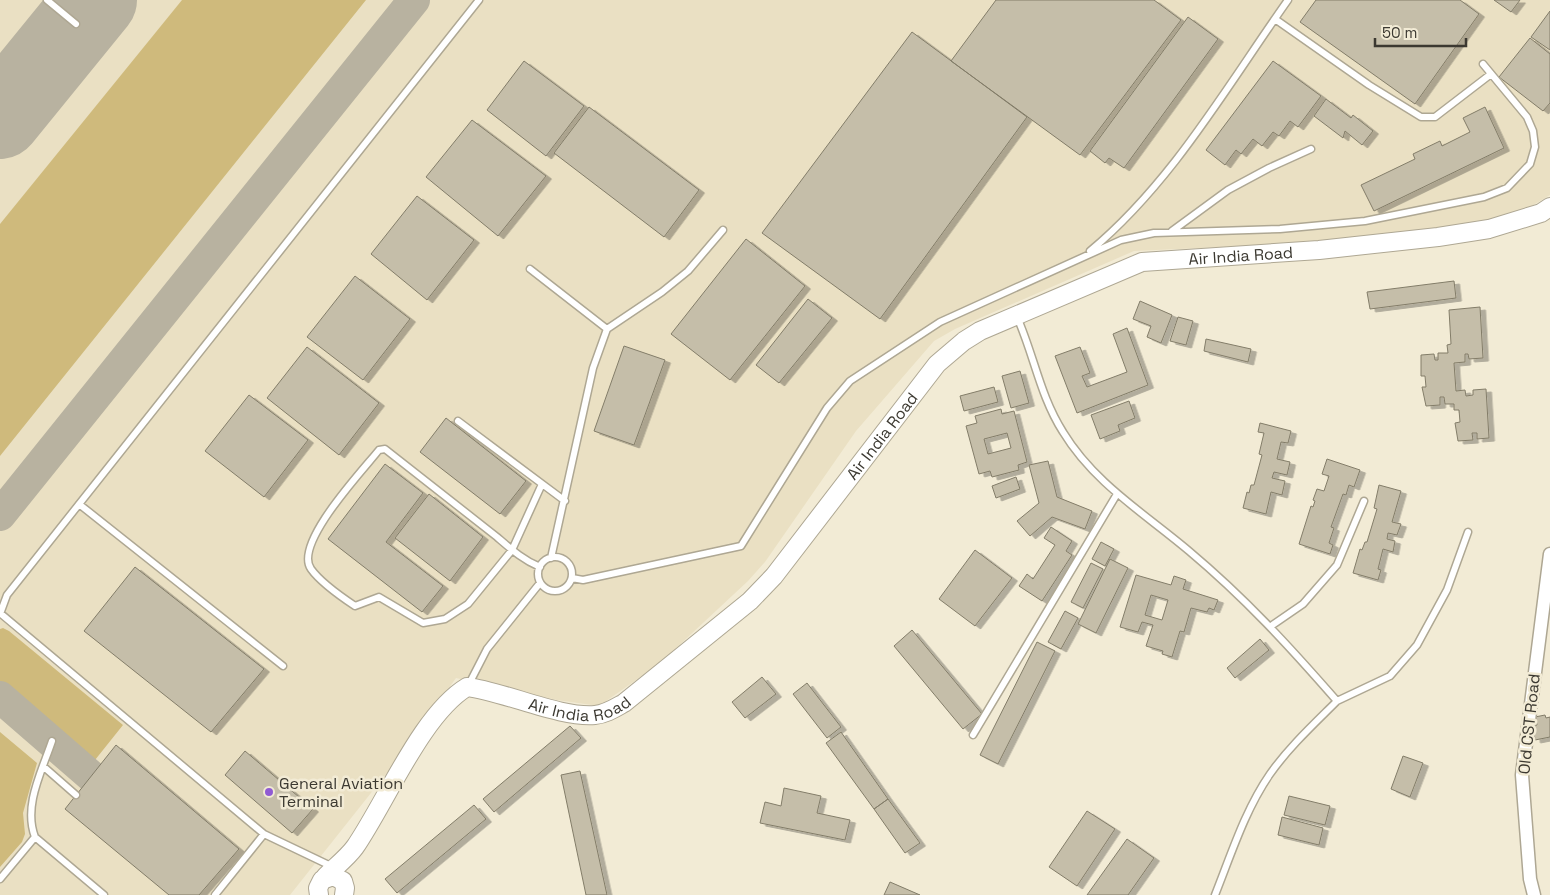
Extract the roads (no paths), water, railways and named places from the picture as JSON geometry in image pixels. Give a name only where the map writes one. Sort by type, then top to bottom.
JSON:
[{"type":"street","name":"Air India Road","points":[[467,687],[501,693],[575,713],[596,715],[624,703],[750,601],[774,576],[937,364],[964,341],[980,331],[1017,317],[1142,262],[1319,250],[1438,237],[1489,229],[1541,213],[1550,207]]},
{"type":"street","name":"Old CST Road","points":[[1534,895],[1530,879],[1522,775],[1550,554]]},
{"type":"street","points":[[319,895],[319,884],[354,848],[432,721],[447,702],[467,687]]},
{"type":"street","points":[[345,893],[354,848]]},
{"type":"street","points":[[330,872],[333,876],[340,878],[345,893]]},
{"type":"lane","points":[[46,0],[76,24]]},
{"type":"lane","points":[[330,872],[264,834],[0,614],[7,595],[479,0]]},
{"type":"lane","points":[[1083,257],[1112,233],[1174,163],[1288,0]]},
{"type":"lane","points":[[1275,19],[1369,85],[1421,117],[1435,117],[1491,74]]},
{"type":"lane","points":[[572,578],[583,580],[741,546],[828,408],[850,381],[940,322],[1121,240],[1171,231],[1280,229],[1364,221],[1484,197],[1506,188],[1530,164],[1535,147],[1533,131],[1527,117],[1483,64]]},
{"type":"lane","points":[[1171,231],[1228,190],[1269,168],[1311,149]]},
{"type":"lane","points":[[550,558],[565,501],[593,368],[608,328],[688,272],[723,230]]},
{"type":"lane","points":[[530,269],[608,328]]},
{"type":"lane","points":[[1017,317],[1030,345],[1034,367],[1048,404],[1063,432],[1085,463],[1117,494],[1188,550],[1271,626],[1337,701]]},
{"type":"lane","points":[[458,421],[565,501]]},
{"type":"lane","points":[[540,567],[525,561],[512,550],[385,449],[379,450],[318,526],[307,552],[310,568],[339,595],[355,606],[379,597],[423,623],[445,619],[468,604],[512,550],[542,484]]},
{"type":"lane","points":[[973,735],[1117,494]]},
{"type":"lane","points":[[1271,626],[1303,604],[1337,565],[1364,501]]},
{"type":"lane","points":[[79,504],[283,666]]},
{"type":"lane","points":[[1214,895],[1250,810],[1270,774],[1306,731],[1337,701],[1390,676],[1418,645],[1447,590],[1468,532]]},
{"type":"lane","points":[[558,557],[567,562],[572,572],[572,578],[566,588],[557,591],[545,588],[540,583],[538,574],[540,567],[550,558],[558,557]]},
{"type":"lane","points":[[467,687],[487,649],[540,583]]},
{"type":"lane","points":[[52,741],[30,809],[30,825],[36,837],[104,895]]},
{"type":"lane","points":[[44,767],[76,795]]},
{"type":"lane","points":[[215,895],[264,834]]},
{"type":"lane","points":[[0,879],[36,837]]},
{"type":"place","name":"General Aviation Terminal","points":[[269,792]]}]
